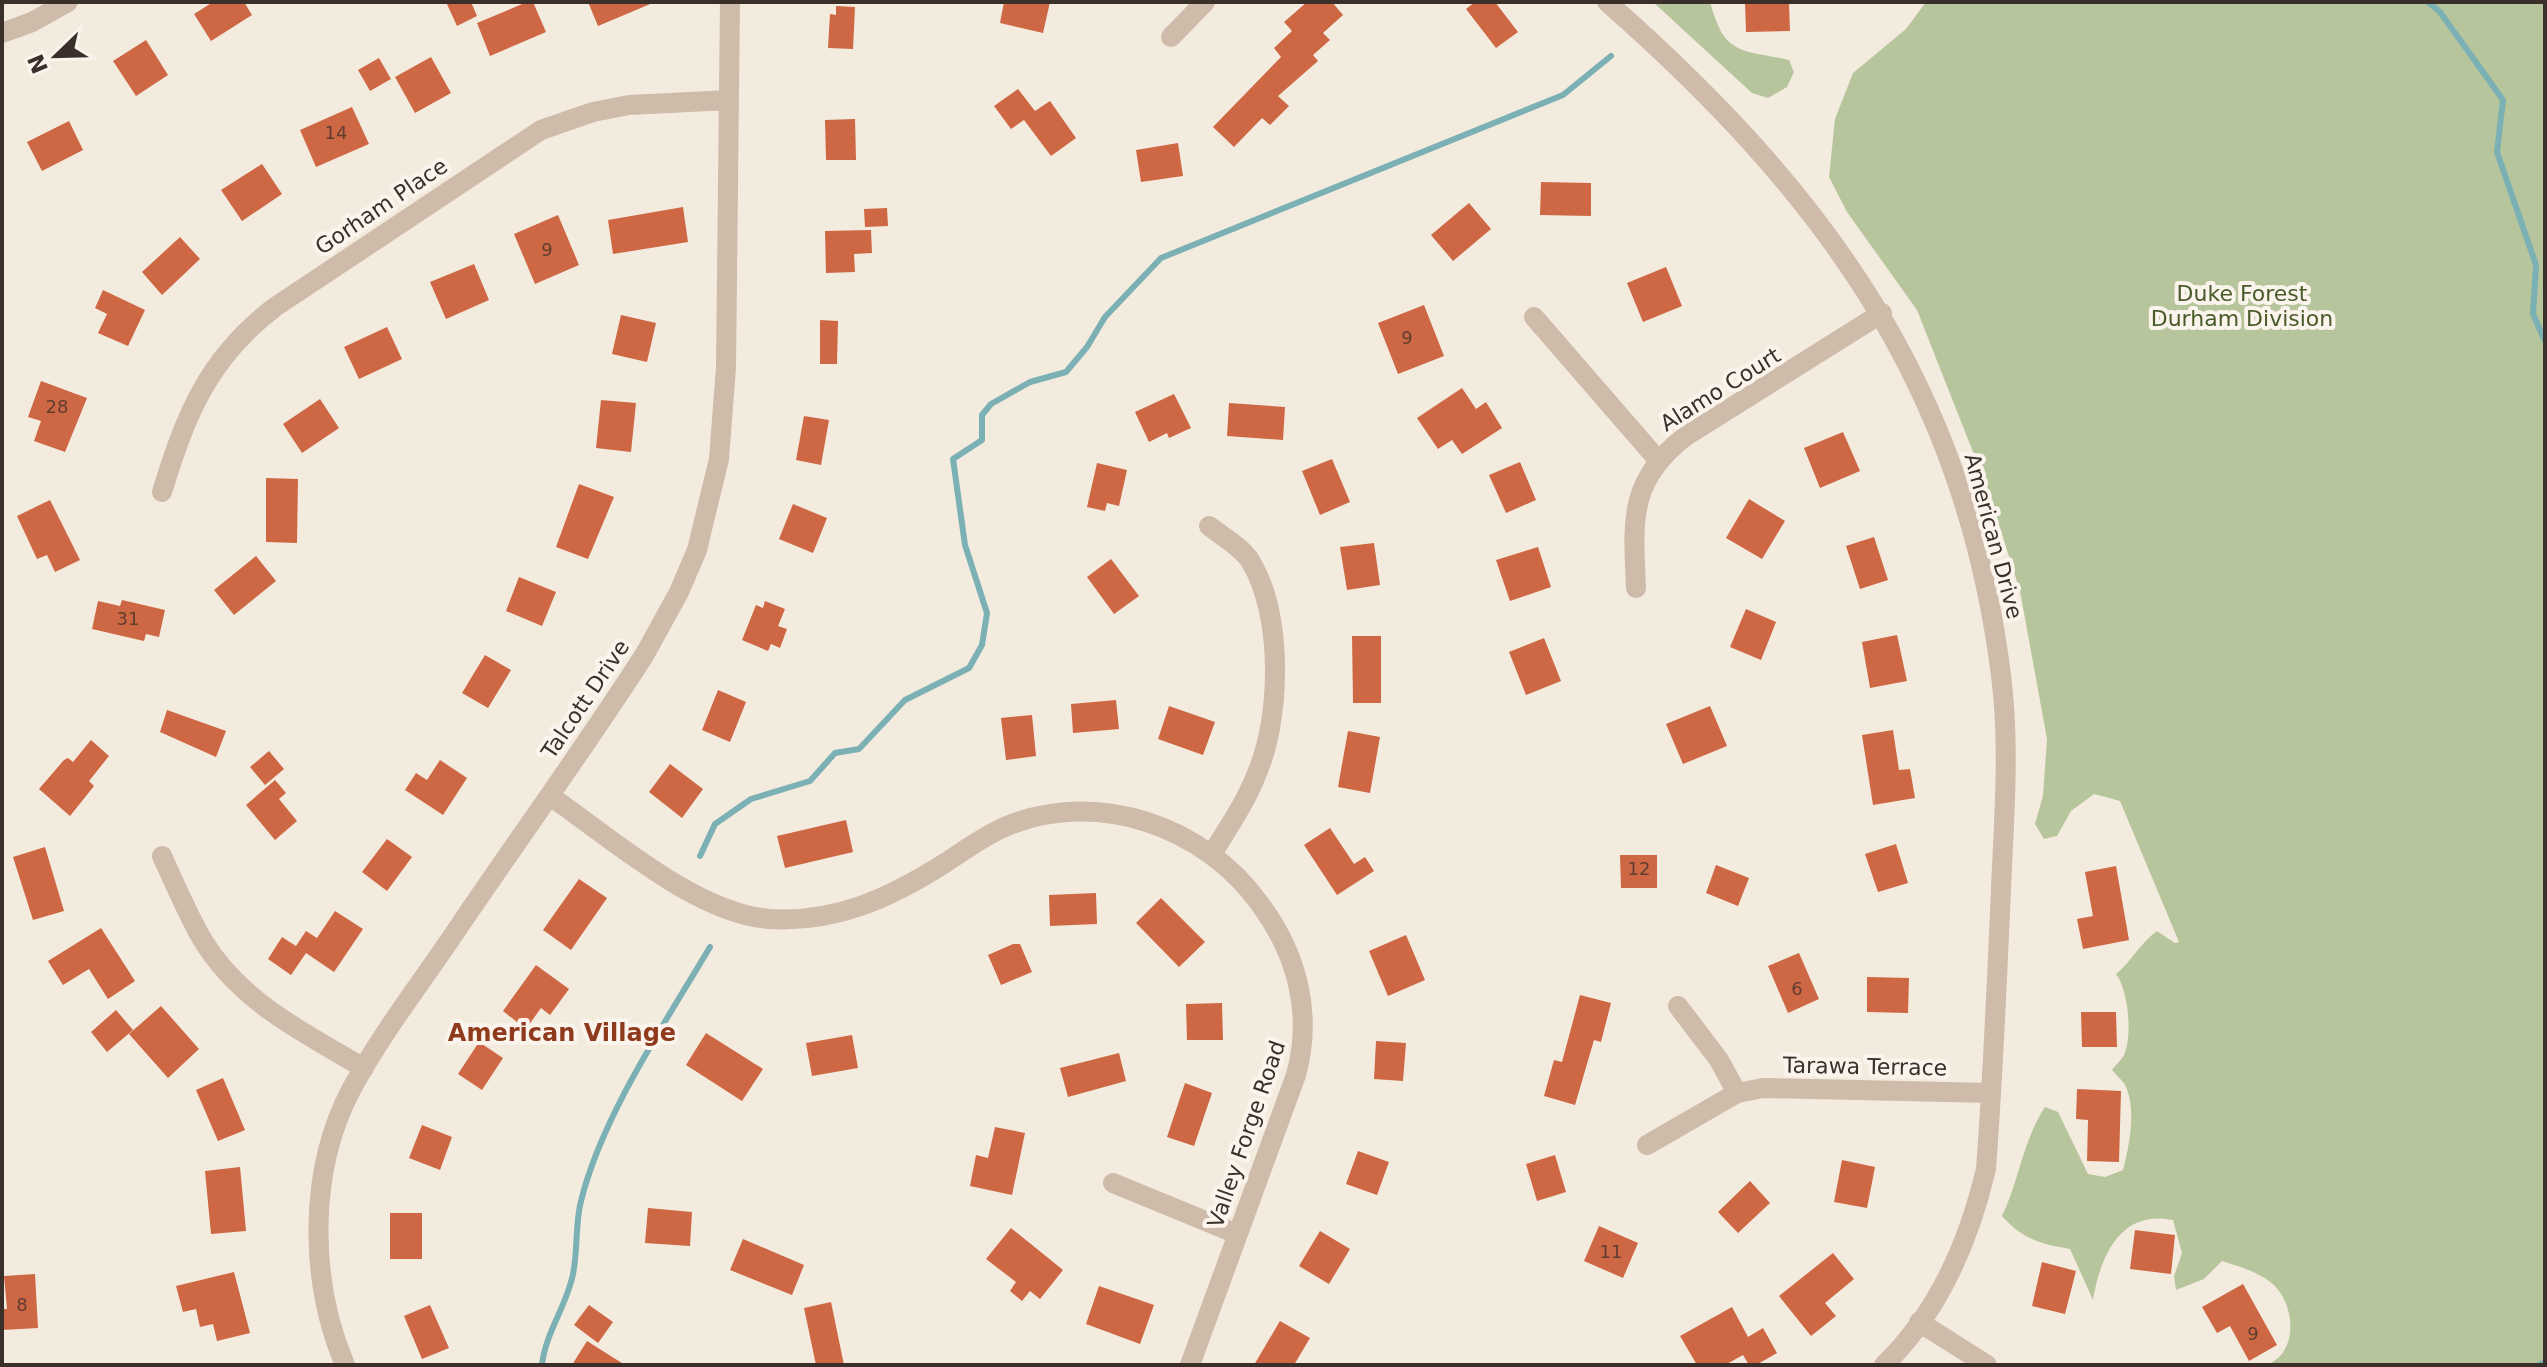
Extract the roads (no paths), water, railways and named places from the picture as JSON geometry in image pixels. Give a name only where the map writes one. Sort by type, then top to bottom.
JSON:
[{"type":"street","points":[[2,33],[32,22],[68,2]]},
{"type":"street","name":"Talcott Drive","points":[[345,1365],[330,1319],[322,1279],[319,1221],[323,1176],[336,1130],[364,1068],[550,796],[663,622],[705,525],[723,431],[730,2]]},
{"type":"street","points":[[1171,37],[1205,2]]},
{"type":"street","name":"American Drive","points":[[1607,2],[1760,150],[1837,247],[1882,313],[1945,444],[1966,505],[1986,583],[2001,677],[2006,784],[1986,1169],[1974,1220],[1953,1269],[1919,1322],[1884,1365]]},
{"type":"street","name":"Gorham Place","points":[[162,492],[183,423],[198,394],[236,340],[275,307],[541,130],[593,112],[629,105],[729,100]]},
{"type":"street","name":"Alamo Court","points":[[1636,588],[1637,503],[1640,488],[1658,460],[1686,436],[1882,313]]},
{"type":"street","points":[[1534,317],[1658,460]]},
{"type":"street","points":[[1209,526],[1250,559],[1268,610],[1274,673],[1271,720],[1259,770],[1212,854]]},
{"type":"street","name":"Valley Forge Road","points":[[550,796],[689,890],[732,910],[769,919],[807,919],[846,913],[897,891],[1005,827],[1038,817],[1083,812],[1136,818],[1166,828],[1212,854],[1236,875],[1280,932],[1302,997],[1304,1036],[1296,1075],[1190,1365]]},
{"type":"street","points":[[162,856],[203,940],[244,990],[283,1021],[364,1068]]},
{"type":"street","points":[[1678,1006],[1719,1060],[1737,1093]]},
{"type":"street","name":"Tarawa Terrace","points":[[1647,1145],[1737,1093],[1810,1087],[1991,1093]]},
{"type":"street","points":[[1113,1183],[1237,1234]]},
{"type":"street","points":[[1919,1322],[1987,1365]]},
{"type":"waterway","points":[[2428,2],[2440,12],[2503,100],[2497,152],[2536,265],[2533,314],[2545,341]]},
{"type":"waterway","points":[[700,856],[715,824],[751,799],[810,781],[835,753],[859,749],[905,700],[969,668],[982,645],[987,613],[965,545],[953,459],[982,440],[982,415],[991,404],[1030,382],[1066,372],[1087,347],[1105,317],[1161,258],[1563,95],[1611,56]]},
{"type":"waterway","points":[[542,1365],[547,1342],[570,1286],[581,1201],[604,1136],[636,1071],[710,947]]},
{"type":"waterway","points":[[2539,1365],[2545,1362]]},
{"type":"district","name":"American Village","points":[[562,1033]]},
{"type":"park label","name":"Duke Forest Durham Division","points":[[2242,306]]}]
